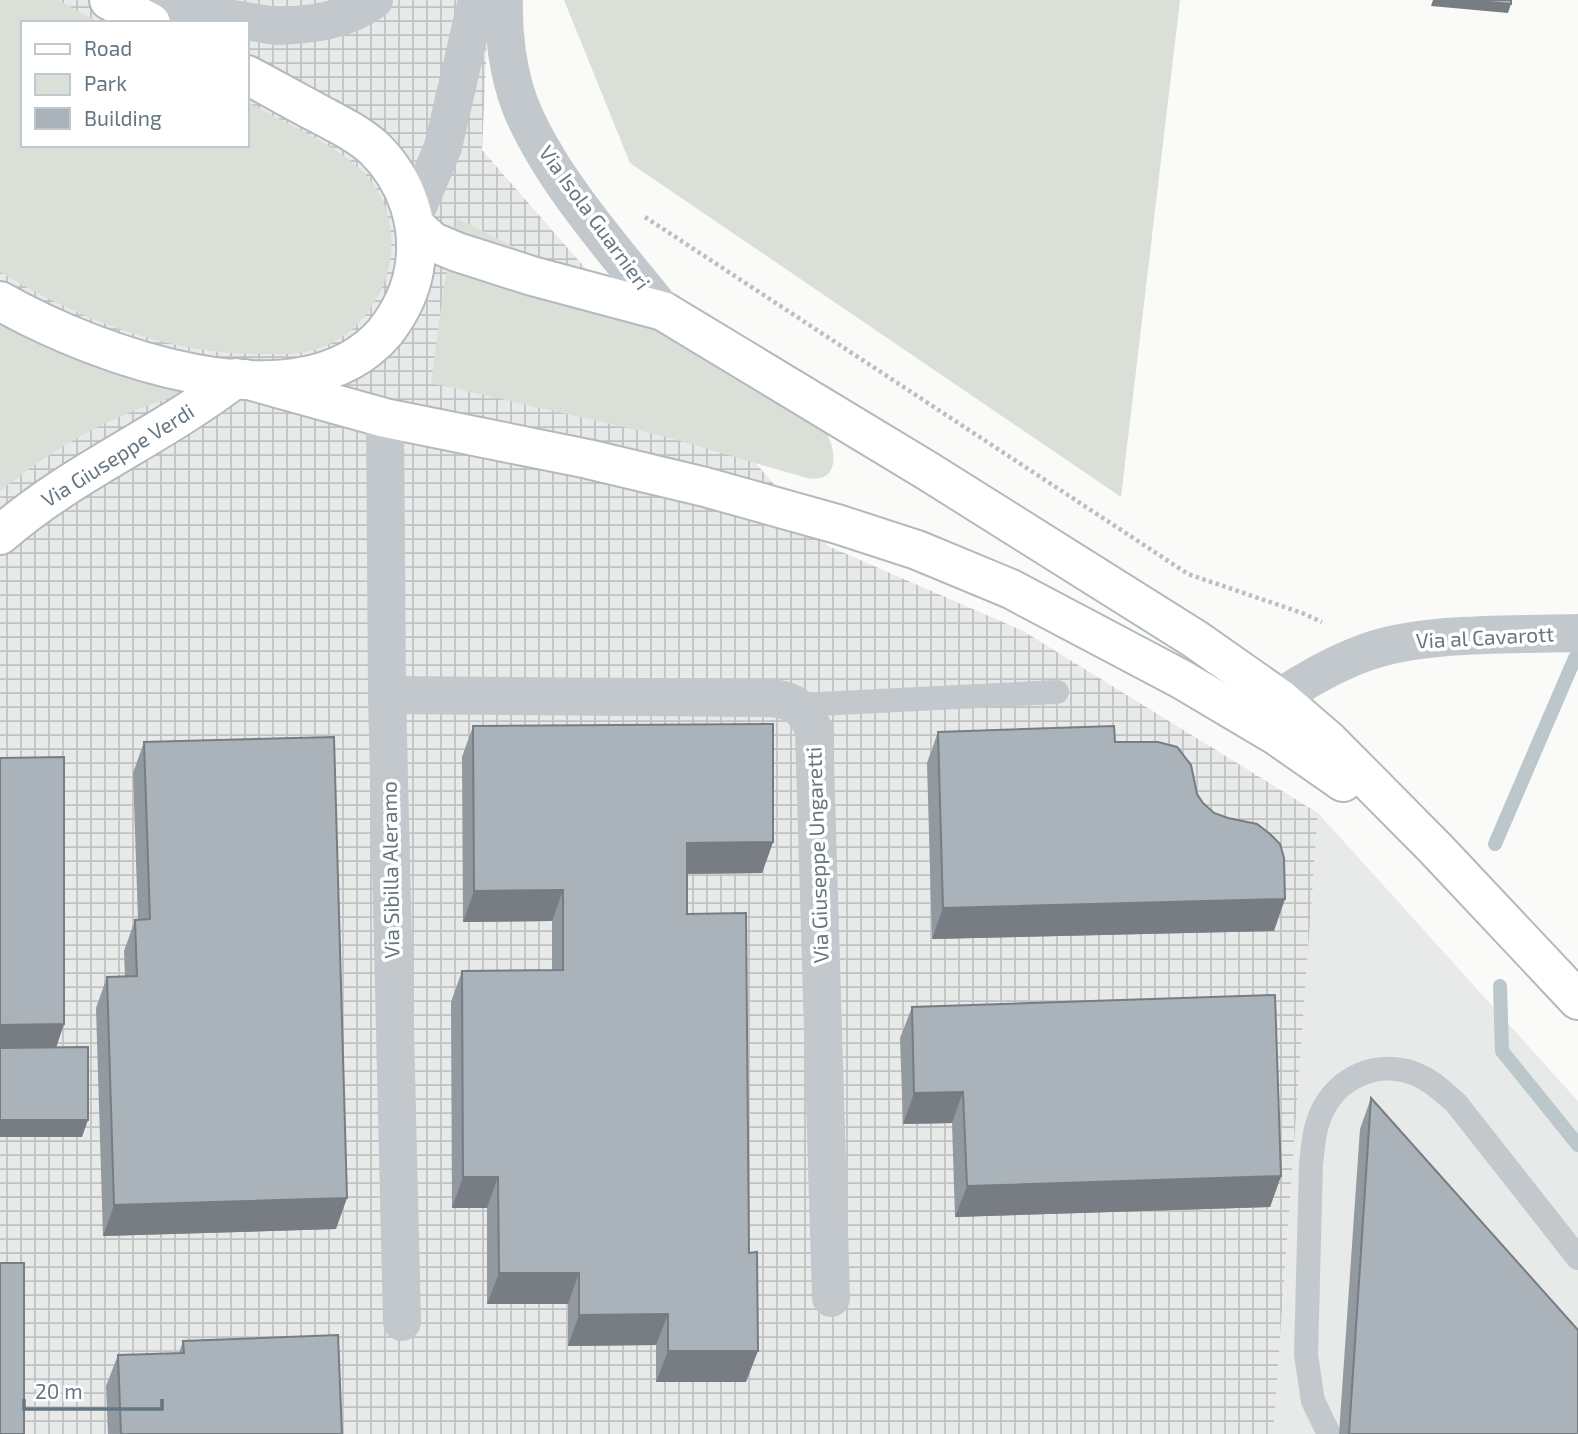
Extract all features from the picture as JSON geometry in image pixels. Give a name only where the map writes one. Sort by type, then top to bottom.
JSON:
[{"type":"main road","points":[[111,0],[148,21]]},
{"type":"main road","points":[[0,300],[57,330],[101,348],[168,368],[240,379],[291,379],[321,373],[351,360],[376,341],[400,309],[411,282],[416,256],[414,222],[400,181],[374,148],[351,131],[248,76]]},
{"type":"main road","points":[[414,222],[433,243],[457,253],[663,311],[1195,639],[1279,698],[1329,740],[1578,1000]]},
{"type":"main road","points":[[240,379],[385,418],[587,458],[729,493],[862,531],[940,559],[1011,589],[1052,610],[1249,718],[1436,849]]},
{"type":"main road","name":"Via Giuseppe Verdi","points":[[0,535],[63,487],[240,379]]},
{"type":"street","points":[[111,0],[244,21]]},
{"type":"street","points":[[248,22],[301,26],[334,20],[374,0]]},
{"type":"street","points":[[414,222],[443,148],[477,0]]},
{"type":"street","name":"Via Isola Guarnieri","points":[[504,0],[503,15],[510,72],[520,104],[537,142],[607,242],[663,311]]},
{"type":"street","name":"Via Sibilla Aleramo","points":[[385,418],[387,695],[402,1322]]},
{"type":"street","name":"Via al Cavarott","points":[[1279,698],[1312,676],[1367,652],[1412,642],[1454,637],[1578,633]]},
{"type":"street","points":[[387,695],[774,698],[799,705]]},
{"type":"street","name":"Via Giuseppe Ungaretti","points":[[799,705],[814,730],[831,1297]]},
{"type":"lane","points":[[799,705],[1057,692]]},
{"type":"lane","points":[[1329,1434],[1313,1401],[1306,1355],[1311,1164],[1316,1129],[1322,1111],[1338,1088],[1350,1079],[1371,1070],[1401,1069],[1425,1078],[1442,1091],[1456,1103],[1578,1258]]},
{"type":"path","points":[[639,211],[647,219],[1188,574],[1302,612],[1341,632],[1367,652]]},
{"type":"shaded area","points":[[0,0],[489,0],[482,150],[828,546],[1023,631],[1318,813],[1273,1434],[0,1434]]},
{"type":"shaded area","points":[[1318,813],[1578,1101],[1578,1434],[1273,1434]]},
{"type":"green space","points":[[0,0],[58,0],[96,21],[21,21],[21,147],[248,147],[248,103],[324,143],[352,162],[364,173],[381,197],[390,224],[391,251],[386,279],[374,304],[356,326],[333,342],[300,353],[225,352],[157,340],[92,319],[0,272]]},
{"type":"green space","points":[[564,0],[1180,0],[1121,497],[630,163]]},
{"type":"green space","points":[[457,218],[596,292],[822,426],[831,443],[831,470],[818,479],[807,478],[663,436],[431,383],[444,285]]},
{"type":"green space","points":[[0,322],[45,345],[116,371],[189,393],[112,420],[67,444],[0,491]]},
{"type":"building","points":[[1467,0],[1511,0],[1511,4]]},
{"type":"building","points":[[773,724],[773,842],[687,843],[687,914],[746,913],[749,1253],[757,1252],[758,1351],[668,1351],[668,1314],[579,1315],[579,1273],[499,1273],[498,1177],[463,1177],[462,971],[563,970],[563,890],[474,891],[473,726]]},
{"type":"building","points":[[1114,726],[1115,742],[1158,742],[1177,747],[1191,765],[1197,794],[1203,803],[1214,813],[1257,824],[1280,844],[1284,858],[1285,899],[943,908],[938,732]]},
{"type":"building","points":[[334,737],[347,1198],[114,1205],[107,977],[137,976],[135,920],[150,919],[144,742]]},
{"type":"building","points":[[64,757],[64,1024],[0,1025],[0,758]]},
{"type":"building","points":[[1275,995],[1281,1176],[967,1186],[963,1092],[914,1093],[912,1007]]},
{"type":"building","points":[[88,1047],[88,1120],[0,1120],[0,1048]]},
{"type":"building","points":[[1371,1098],[1578,1330],[1578,1434],[1349,1434]]},
{"type":"building","points":[[0,1263],[24,1263],[24,1434],[0,1434]]},
{"type":"building","points":[[338,1335],[342,1434],[121,1434],[118,1355],[184,1353],[183,1341]]},
{"type":"waterway","points":[[1495,844],[1575,658],[1578,658]]},
{"type":"waterway","points":[[1500,986],[1502,1051],[1578,1145]]}]
